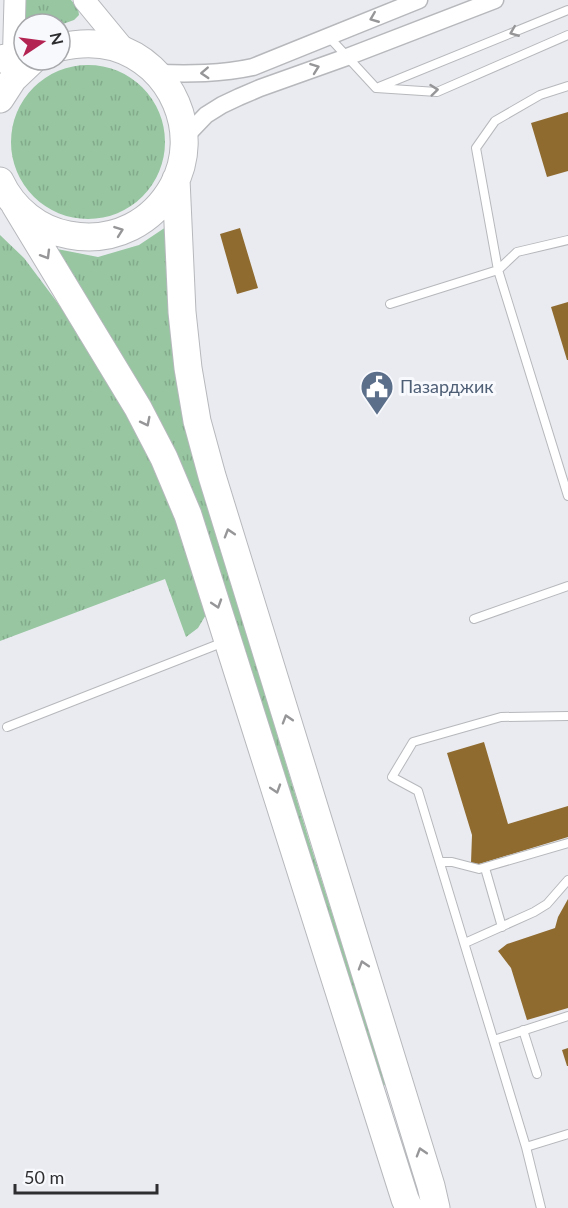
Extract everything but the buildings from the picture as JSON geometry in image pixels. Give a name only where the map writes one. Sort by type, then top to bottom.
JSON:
[{"type":"main road","points":[[6,193],[26,215],[52,231],[80,237],[95,237],[124,230],[144,219],[160,204],[176,180],[182,159],[184,138],[181,114],[165,82],[148,64],[126,51],[94,44],[72,44]]},
{"type":"main road","points":[[176,180],[182,312],[197,420],[218,497],[436,1208]]},
{"type":"main road","points":[[6,193],[138,408],[164,458],[188,515],[409,1208]]},
{"type":"street","points":[[84,0],[126,51]]},
{"type":"street","points":[[157,73],[211,73],[253,67],[419,0]]},
{"type":"street","points":[[184,138],[206,115],[260,88],[495,0]]},
{"type":"lane","points":[[376,88],[568,10]]},
{"type":"lane","points":[[328,36],[376,88],[437,92],[568,35]]},
{"type":"lane","points":[[568,86],[540,95],[495,121],[476,148],[498,270],[568,496]]},
{"type":"lane","points":[[390,304],[498,270],[517,252],[568,240]]},
{"type":"lane","points":[[474,619],[568,586]]},
{"type":"lane","points":[[7,727],[229,641]]},
{"type":"lane","points":[[541,1208],[526,1147],[418,791],[392,777],[413,742],[501,717],[568,716]]},
{"type":"lane","points":[[440,862],[479,869],[568,843]]},
{"type":"lane","points":[[485,868],[502,927]]},
{"type":"lane","points":[[465,943],[534,912],[547,904],[568,880]]},
{"type":"lane","points":[[494,1040],[568,1016]]},
{"type":"lane","points":[[523,1030],[537,1074]]},
{"type":"lane","points":[[526,1147],[568,1134]]},
{"type":"green space","points":[[23,0],[71,0],[78,8],[79,15],[72,21],[72,12],[24,12]]},
{"type":"green space","points":[[88,65],[103,67],[131,78],[152,99],[163,127],[165,142],[163,157],[152,185],[131,206],[103,217],[88,219],[73,217],[45,206],[24,185],[13,157],[11,142],[13,127],[24,99],[45,78],[57,72],[72,72],[73,67]]},
{"type":"green space","points":[[169,225],[194,458],[308,837],[386,1084],[382,1087],[218,575],[57,249],[98,257],[139,245]]},
{"type":"green space","points":[[0,235],[24,258],[84,338],[122,400],[165,488],[207,613],[198,628],[186,637],[165,579],[0,641]]},
{"type":"place","name":"Пазарджик","points":[[377,416]]}]
